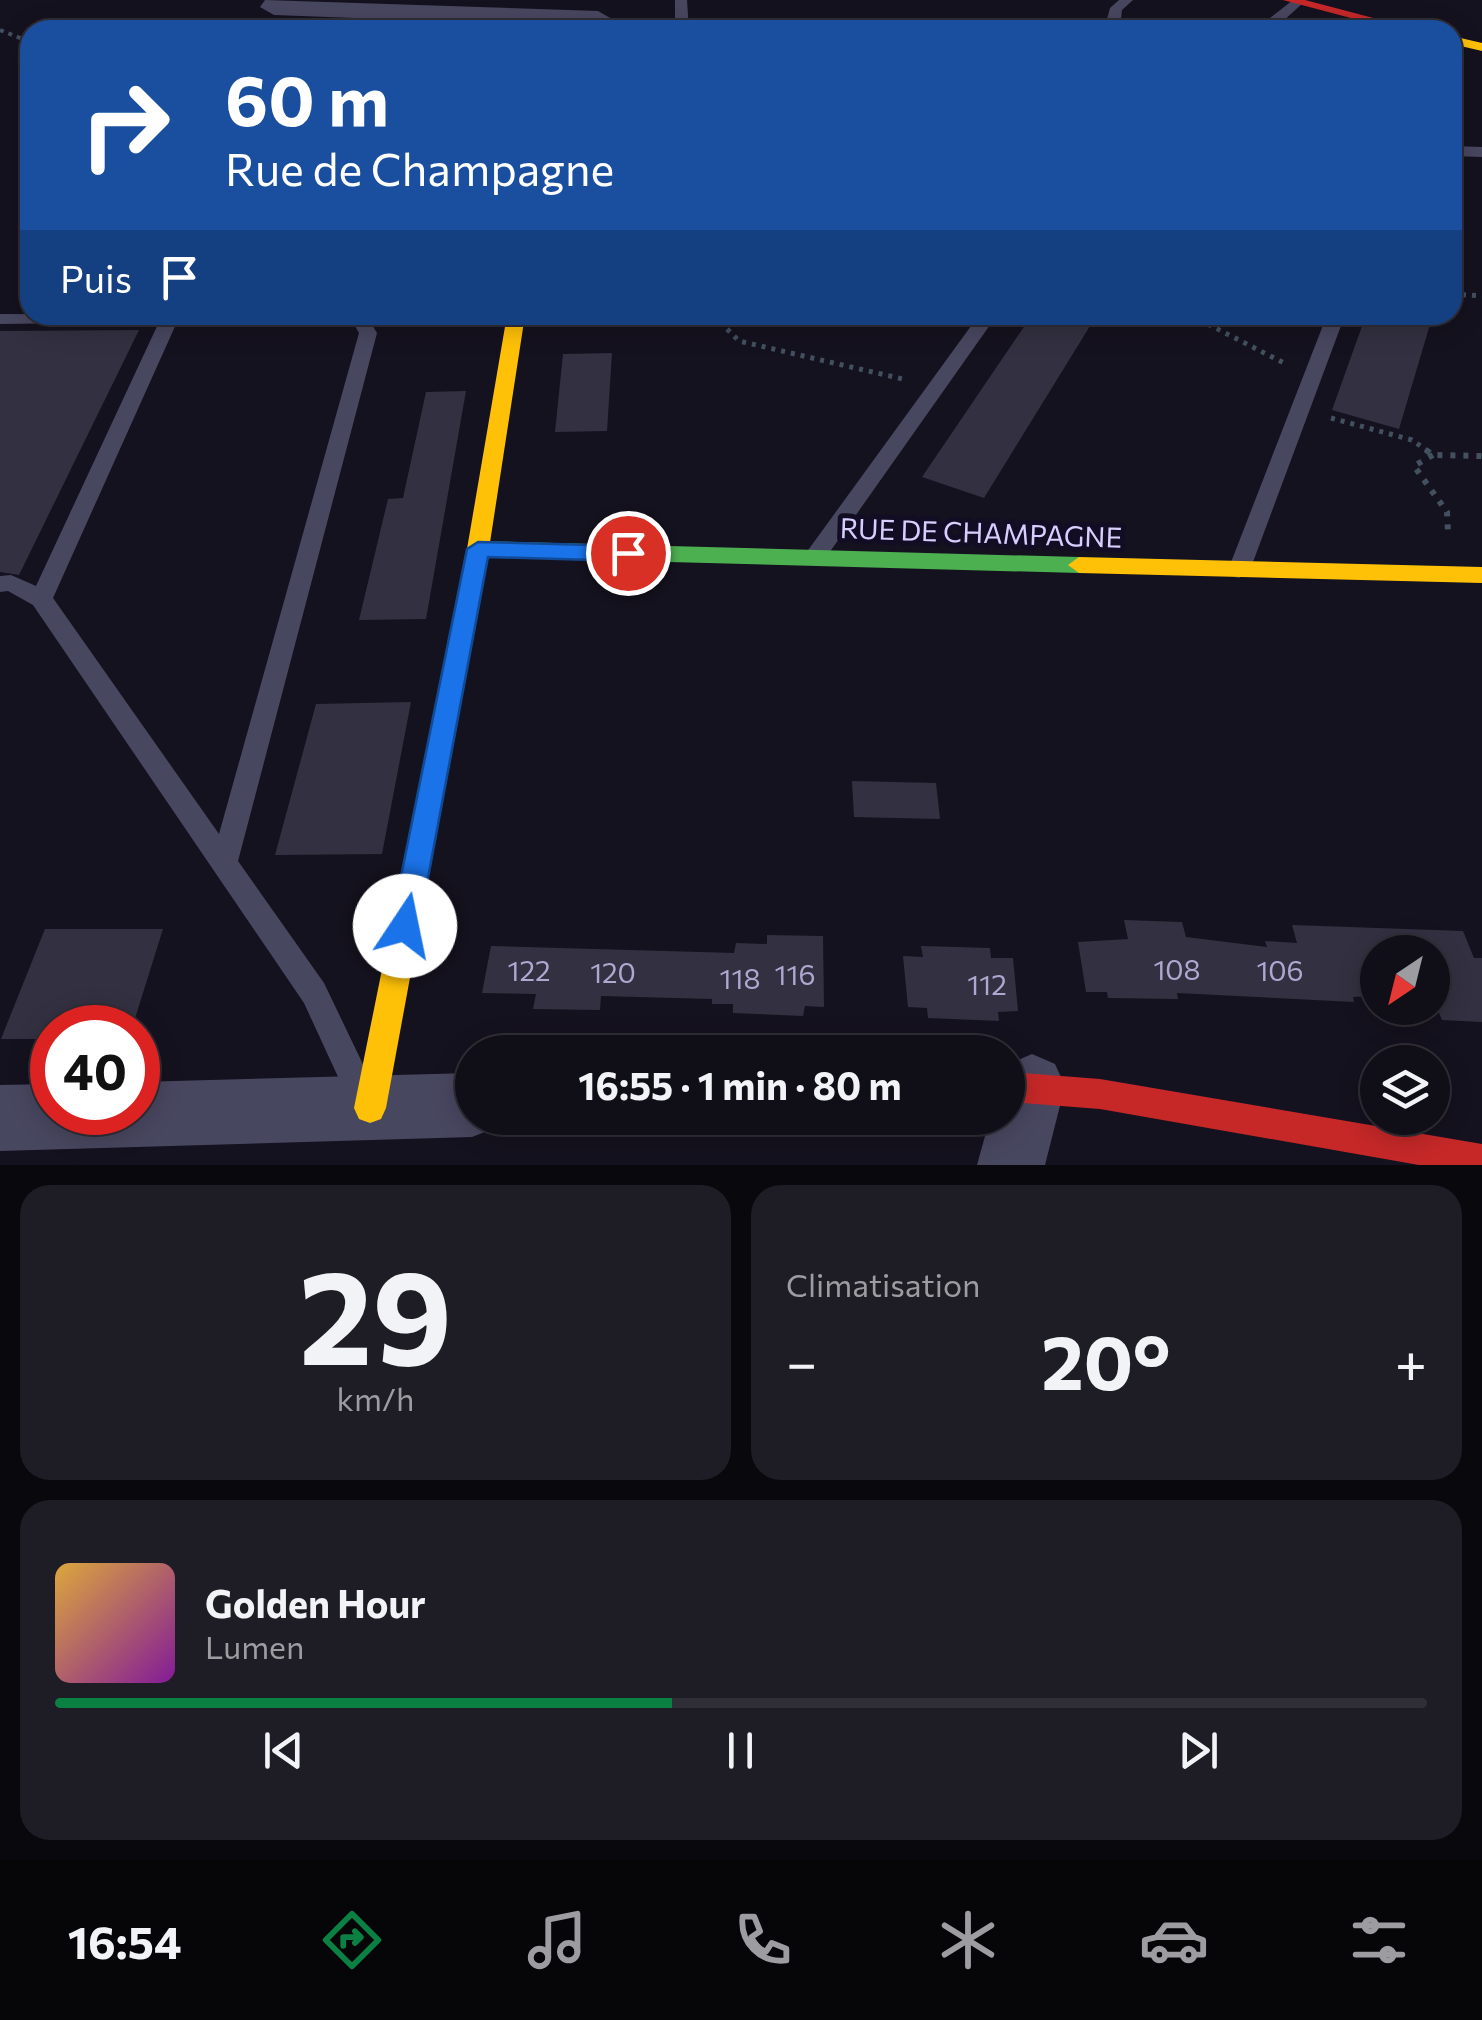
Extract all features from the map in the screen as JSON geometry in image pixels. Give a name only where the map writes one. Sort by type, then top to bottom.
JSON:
[{"type":"street","points":[[279,0],[274,7],[530,8],[599,16]]},
{"type":"street","points":[[1293,1],[1371,20]]},
{"type":"street","points":[[370,1108],[478,549],[514,325]]},
{"type":"street","name":"RUE DE CHAMPAGNE","points":[[478,549],[1482,576]]},
{"type":"street","points":[[1025,1088],[1482,1160]]},
{"type":"street","points":[[0,1118],[455,1106]]},
{"type":"street","points":[[1011,1165],[1014,1135]]},
{"type":"lane","points":[[41,599],[167,325]]},
{"type":"lane","points":[[224,861],[368,333],[364,325]]},
{"type":"lane","points":[[814,558],[981,325]]},
{"type":"lane","points":[[1239,570],[1332,325]]},
{"type":"lane","points":[[0,584],[11,584],[41,599],[314,993],[370,1108]]},
{"type":"path","points":[[723,325],[739,341],[936,388]]},
{"type":"path","points":[[1209,325],[1312,378]]},
{"type":"path","points":[[1300,409],[1412,440],[1432,454],[1482,456]]},
{"type":"path","points":[[1432,454],[1414,466],[1447,512],[1450,574]]},
{"type":"building","points":[[1025,325],[1090,326],[984,498],[922,477]]},
{"type":"building","points":[[1362,325],[1430,325],[1399,429],[1332,410]]},
{"type":"building","points":[[139,330],[19,575],[0,572],[0,331]]},
{"type":"building","points":[[612,353],[607,431],[555,432],[563,354]]},
{"type":"building","points":[[466,391],[426,619],[359,620],[388,499],[403,498],[426,392]]},
{"type":"building","points":[[411,702],[382,854],[275,855],[316,704]]},
{"type":"building","points":[[852,781],[936,783],[940,819],[854,817]]},
{"type":"building","points":[[1124,920],[1182,922],[1186,937],[1267,947],[1265,941],[1297,943],[1292,925],[1463,931],[1474,958],[1482,958],[1482,1022],[1450,1020],[1450,935],[1360,935],[1360,997],[1353,997],[1354,1002],[1177,993],[1178,999],[1108,998],[1107,992],[1086,992],[1078,942],[1128,939]]},
{"type":"building","points":[[45,929],[163,929],[139,1005],[30,1005],[30,1039],[1,1039]]},
{"type":"building","points":[[767,935],[823,936],[824,1007],[805,1006],[803,1016],[733,1013],[733,1004],[712,1004],[712,999],[601,996],[600,1010],[533,1009],[536,994],[482,993],[491,946],[734,953],[736,943],[767,944]]},
{"type":"building","points":[[921,946],[990,948],[991,958],[1013,958],[1018,1011],[998,1012],[999,1021],[928,1018],[927,1008],[908,1007],[903,956],[923,957]]},
{"type":"traffic: fast","points":[[478,549],[1079,565]]},
{"type":"traffic: slow","points":[[1462,42],[1482,47]]},
{"type":"traffic: slow","points":[[370,1108],[478,549],[514,325]]},
{"type":"traffic: slow","points":[[1079,565],[1482,575]]},
{"type":"traffic: jam","points":[[1289,0],[1371,20]]},
{"type":"traffic: jam","points":[[1025,1088],[1100,1094],[1482,1160]]},
{"type":"route","points":[[405,926],[478,549],[628,553]]}]
